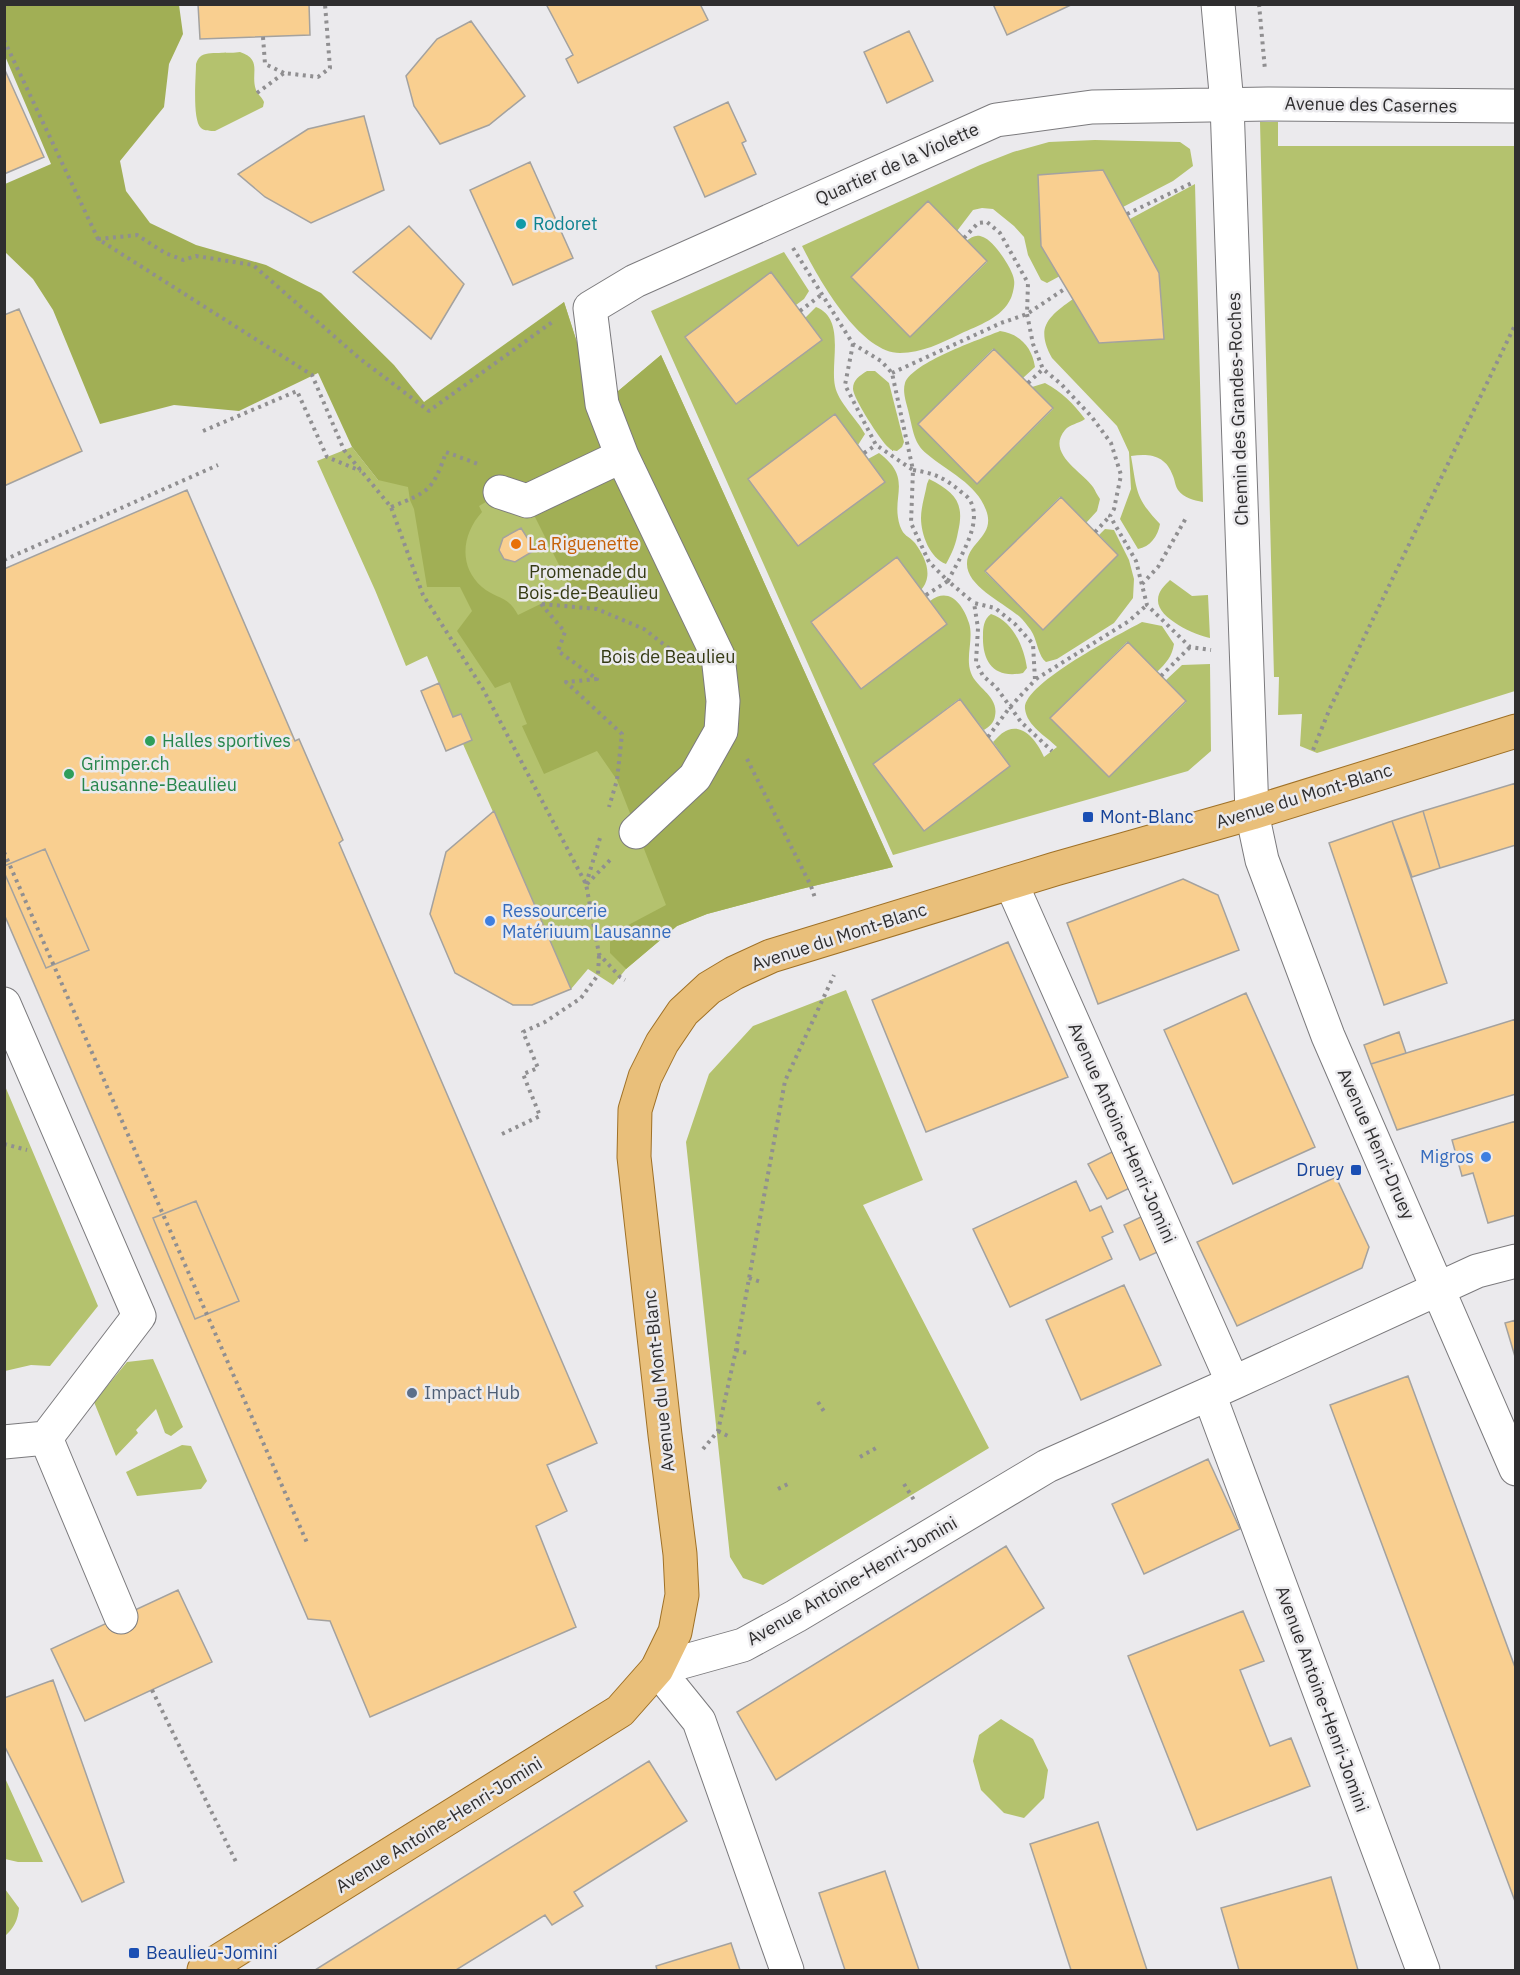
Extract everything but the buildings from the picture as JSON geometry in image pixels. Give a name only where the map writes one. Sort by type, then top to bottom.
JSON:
[{"type":"main road","name":"Avenue du Mont-Blanc","points":[[657,1669],[675,1632],[682,1595],[680,1554],[668,1469],[634,1157],[635,1110],[645,1077],[662,1043],[682,1012],[708,988],[771,956],[1252,813],[1515,730]]},
{"type":"main road","name":"Avenue Antoine-Henri-Jomini","points":[[204,1971],[620,1711],[657,1669]]},
{"type":"street","name":"Chemin des Grandes-Roches","points":[[1218,4],[1227,104],[1251,732],[1252,813]]},
{"type":"street","name":"Avenue des Casernes","points":[[1227,104],[1515,106]]},
{"type":"street","name":"Quartier de la Violette","points":[[590,308],[635,281],[996,120],[1092,107],[1227,104]]},
{"type":"street","points":[[590,308],[602,404],[622,456],[718,656],[723,701],[722,731],[695,777],[636,832]]},
{"type":"street","points":[[500,492],[527,501],[622,456]]},
{"type":"street","name":"Avenue Henri-Druey","points":[[1252,813],[1262,861],[1328,1036],[1515,1469]]},
{"type":"street","name":"Avenue Antoine-Henri-Jomini","points":[[1011,883],[1221,1389],[1423,1971]]},
{"type":"street","points":[[4,1004],[139,1316],[46,1438],[4,1442]]},
{"type":"street","name":"Avenue Antoine-Henri-Jomini","points":[[657,1669],[743,1645],[796,1616],[1047,1466],[1477,1271],[1515,1261]]},
{"type":"street","points":[[46,1438],[121,1617]]},
{"type":"street","points":[[657,1669],[699,1721],[787,1971]]},
{"type":"path","points":[[263,37],[265,64],[284,73],[318,77],[330,68],[325,4]]},
{"type":"path","points":[[1259,4],[1265,70]]},
{"type":"path","points":[[4,40],[98,239],[312,375],[344,450],[391,507],[423,595],[483,689],[586,884],[599,954],[598,975],[581,998],[545,1022],[523,1032],[538,1068],[523,1074],[540,1116],[502,1134]]},
{"type":"path","points":[[257,93],[284,73]]},
{"type":"path","points":[[1127,214],[1202,177]]},
{"type":"path","points":[[964,238],[978,223],[987,222],[1000,232],[1028,283],[1027,314],[1033,344],[1043,369],[1061,384],[1091,416],[1111,443],[1121,475],[1114,509],[1095,532]]},
{"type":"path","points":[[98,239],[137,235],[183,260],[196,256],[253,265],[359,358],[429,411],[559,316],[569,320],[590,308]]},
{"type":"path","points":[[788,240],[853,344],[881,361],[892,373],[913,470],[911,523],[930,562],[974,603],[995,608],[1016,624],[1033,644],[1035,680]]},
{"type":"path","points":[[892,373],[1001,323],[1027,314],[1066,288]]},
{"type":"path","points":[[800,311],[821,295]]},
{"type":"path","points":[[1313,750],[1330,708],[1515,323]]},
{"type":"path","points":[[853,344],[845,385],[876,445],[913,470],[934,473],[952,484],[970,500],[975,517],[972,532],[948,581],[926,595]]},
{"type":"path","points":[[1028,383],[1043,369]]},
{"type":"path","points":[[203,431],[297,391],[327,457],[362,472]]},
{"type":"path","points":[[864,453],[876,445]]},
{"type":"path","points":[[391,507],[427,490],[436,480],[446,452],[480,465]]},
{"type":"path","points":[[4,560],[218,465]]},
{"type":"path","points":[[1110,516],[1136,561],[1147,605],[1190,647],[1215,651]]},
{"type":"path","points":[[1142,585],[1158,567],[1186,518]]},
{"type":"path","points":[[974,603],[978,628],[976,662],[983,676],[996,687],[1020,722],[1052,751]]},
{"type":"path","points":[[616,780],[621,734],[566,682],[597,679],[558,651],[565,633],[541,604],[597,609],[644,628],[706,676],[721,682]]},
{"type":"path","points":[[988,737],[1010,707],[1035,680],[1129,621],[1147,605]]},
{"type":"path","points":[[1161,676],[1190,647]]},
{"type":"path","points":[[722,731],[744,754],[815,898]]},
{"type":"path","points":[[4,852],[308,1545]]},
{"type":"path","points":[[599,954],[620,977],[626,980]]},
{"type":"path","points":[[704,1448],[718,1431],[736,1350],[785,1081],[836,972]]},
{"type":"path","points":[[4,1144],[31,1150]]},
{"type":"path","points":[[749,1278],[761,1282]]},
{"type":"path","points":[[736,1350],[747,1353]]},
{"type":"path","points":[[818,1402],[825,1413]]},
{"type":"path","points":[[718,1431],[728,1436]]},
{"type":"path","points":[[860,1457],[876,1448]]},
{"type":"path","points":[[778,1490],[788,1484]]},
{"type":"path","points":[[904,1484],[914,1500]]},
{"type":"path","points":[[152,1690],[236,1862]]},
{"type":"green space","name":"Bois de Beaulieu","points":[[4,5],[179,5],[183,34],[169,64],[164,107],[120,161],[126,191],[150,223],[196,245],[266,265],[321,293],[394,365],[424,402],[564,302],[598,408],[661,355],[893,867],[707,914],[677,926],[626,969],[610,953],[610,942],[617,931],[666,905],[617,780],[597,751],[544,774],[522,726],[527,724],[510,682],[495,688],[457,631],[472,611],[460,587],[427,587],[408,487],[378,480],[352,447],[318,373],[239,411],[174,405],[100,424],[53,310],[33,279],[5,252],[5,184],[51,164],[5,56]],"holes":[[[518,483],[571,589],[518,615],[511,604],[482,587],[474,579],[466,560],[470,530],[482,512],[479,506]]]},
{"type":"green space","points":[[240,52],[247,55],[254,63],[255,84],[264,102],[263,107],[215,131],[202,129],[198,123],[195,108],[197,61],[204,54]]},
{"type":"green space","points":[[1260,122],[1278,122],[1278,146],[1515,146],[1515,691],[1317,753],[1300,746],[1302,714],[1278,715],[1279,677],[1274,677]]},
{"type":"green space","points":[[1095,140],[1180,142],[1190,149],[1193,166],[1173,181],[1123,207],[1103,170],[1038,175],[1041,246],[1060,276],[1047,283],[1041,280],[1028,255],[1024,237],[993,209],[973,210],[957,231],[927,202],[851,277],[910,337],[987,262],[966,241],[972,237],[981,236],[992,243],[1013,275],[1013,291],[1007,305],[989,320],[931,347],[900,353],[885,350],[870,341],[842,312],[829,294],[802,246],[1013,152],[1049,142]]},
{"type":"green space","points":[[1195,184],[1203,502],[1180,493],[1170,469],[1162,460],[1145,455],[1131,456],[1138,493],[1160,524],[1153,540],[1138,549],[1120,519],[1131,489],[1129,452],[1117,426],[1052,358],[1047,347],[1045,330],[1051,317],[1073,299],[1099,343],[1164,339],[1159,273],[1130,219]]},
{"type":"green space","points":[[784,252],[809,291],[804,299],[796,305],[686,337],[736,404],[822,340],[805,318],[816,307],[831,321],[835,342],[835,386],[844,404],[865,434],[858,445],[835,414],[748,479],[798,546],[885,482],[868,459],[879,453],[890,462],[896,471],[900,526],[915,543],[925,560],[927,578],[925,584],[921,590],[897,557],[811,622],[861,689],[947,624],[930,601],[943,595],[949,596],[963,609],[971,635],[969,667],[974,679],[994,703],[994,721],[984,730],[959,699],[874,764],[924,831],[1010,766],[993,742],[1004,732],[1014,729],[1026,732],[1035,741],[1044,757],[1057,747],[1029,721],[1025,709],[1028,699],[1039,687],[1074,661],[1142,622],[1162,626],[1174,644],[1166,663],[1157,672],[1127,642],[1050,718],[1109,777],[1186,702],[1165,681],[1182,665],[1210,664],[1211,751],[1188,771],[893,855],[651,311]]},
{"type":"green space","name":"Bois de Beaulieu","points":[[564,302],[598,408],[661,355],[893,867],[707,914],[677,926],[626,969],[613,985],[588,969],[571,989],[463,744],[472,740],[461,714],[453,717],[427,656],[406,666],[375,590],[317,461],[352,447],[378,480]]},
{"type":"green space","points":[[1000,331],[1019,338],[1024,343],[1031,353],[1035,367],[1023,378],[993,349],[918,424],[977,484],[1053,409],[1032,387],[1045,383],[1067,398],[1085,419],[1065,430],[1060,438],[1060,446],[1067,461],[1093,487],[1100,499],[1097,511],[1086,523],[1060,497],[985,572],[1043,629],[1118,555],[1099,535],[1105,529],[1114,530],[1129,560],[1134,579],[1133,598],[1114,623],[1057,659],[1046,662],[1032,632],[1022,619],[988,594],[968,572],[969,556],[985,533],[988,519],[986,510],[976,492],[919,446],[904,395],[905,383],[920,367]]},
{"type":"green space","points":[[867,371],[875,371],[889,383],[904,442],[897,451],[890,449],[884,443],[854,394],[855,381]]},
{"type":"green space","points":[[929,479],[951,494],[959,506],[960,522],[957,536],[946,564],[935,557],[927,545],[923,532],[921,518]]},
{"type":"green space","points":[[1170,580],[1192,596],[1208,595],[1210,638],[1178,625],[1159,607],[1159,594]]},
{"type":"green space","points":[[991,614],[1005,622],[1016,636],[1027,668],[1023,673],[997,671],[988,660],[983,645],[983,629],[985,621]]},
{"type":"green space","points":[[846,990],[923,1180],[863,1205],[989,1448],[763,1585],[743,1578],[730,1557],[686,1142],[709,1074],[753,1026]]},
{"type":"green space","points":[[5,1086],[98,1306],[50,1366],[31,1365],[5,1371]]},
{"type":"green space","points":[[153,1359],[183,1427],[171,1436],[165,1433],[156,1409],[136,1430],[138,1433],[116,1456],[94,1402],[127,1362]]},
{"type":"green space","points":[[182,1445],[191,1446],[207,1481],[201,1489],[137,1496],[126,1472]]},
{"type":"green space","points":[[1001,1719],[1033,1739],[1048,1770],[1044,1798],[1024,1818],[1004,1813],[981,1790],[973,1761],[979,1735]]},
{"type":"green space","points":[[4,1778],[43,1862],[18,1862],[5,1859]]},
{"type":"green space","points":[[5,1889],[19,1908],[15,1924],[5,1936]]},
{"type":"place","name":"Rodoret","points":[[521,224]]},
{"type":"place","name":"La Riguenette","points":[[516,544]]},
{"type":"place","name":"Halles sportives","points":[[150,741]]},
{"type":"place","name":"Grimper.ch Lausanne-Beaulieu","points":[[69,774]]},
{"type":"place","name":"Mont-Blanc","points":[[1088,817]]},
{"type":"place","name":"Ressourcerie Matériuum Lausanne","points":[[490,921]]},
{"type":"place","name":"Migros","points":[[1486,1157]]},
{"type":"place","name":"Druey","points":[[1356,1170]]},
{"type":"place","name":"Impact Hub","points":[[412,1393]]},
{"type":"place","name":"Beaulieu-Jomini","points":[[134,1953]]},
{"type":"park label","name":"Promenade du Bois-de-Beaulieu","points":[[588,582]]}]
